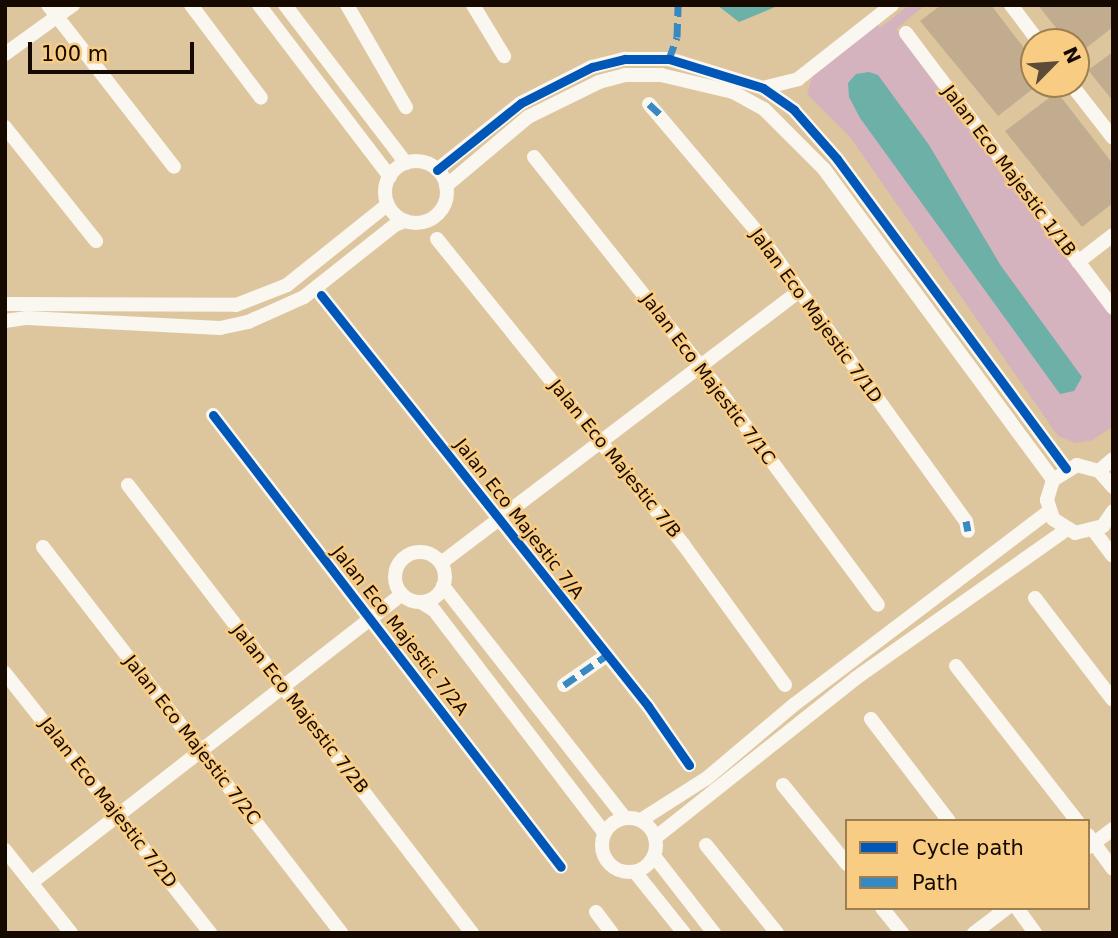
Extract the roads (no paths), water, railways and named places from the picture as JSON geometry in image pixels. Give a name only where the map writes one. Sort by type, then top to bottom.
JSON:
[{"type":"street","points":[[5,54],[52,11],[73,5]]},
{"type":"street","points":[[191,5],[261,98]]},
{"type":"street","points":[[5,304],[236,305],[287,285],[388,204],[390,177],[259,5]]},
{"type":"street","points":[[285,5],[406,163]]},
{"type":"street","points":[[347,5],[407,107]]},
{"type":"street","points":[[473,5],[504,56]]},
{"type":"street","points":[[763,88],[798,79],[892,5]]},
{"type":"street","points":[[1011,5],[1028,28]]},
{"type":"street","points":[[52,11],[174,167]]},
{"type":"street","name":"Jalan Eco Majestic 1/1B","points":[[906,33],[1113,308]]},
{"type":"street","points":[[438,170],[521,103],[592,67],[625,59],[669,60],[763,88],[794,110],[837,159],[1066,468]]},
{"type":"street","points":[[446,186],[528,117],[599,82],[625,75],[661,75],[733,92],[764,109],[824,169],[1053,480]]},
{"type":"street","points":[[794,110],[793,90],[798,79]]},
{"type":"street","points":[[1083,98],[1113,138]]},
{"type":"street","name":"Jalan Eco Majestic 7/1D","points":[[649,104],[662,116],[758,233],[967,526]]},
{"type":"street","points":[[5,127],[96,241]]},
{"type":"street","name":"Jalan Eco Majestic 7/1C","points":[[534,157],[700,366],[878,605]]},
{"type":"street","points":[[5,321],[27,318],[220,328],[248,322],[304,297],[395,225],[405,221],[432,219],[444,205],[446,186],[438,170],[423,162],[406,163],[390,177]]},
{"type":"street","points":[[388,204],[405,221]]},
{"type":"street","points":[[1077,262],[1113,235]]},
{"type":"street","name":"Jalan Eco Majestic 7/B","points":[[437,239],[598,442],[683,544],[785,685]]},
{"type":"street","points":[[441,563],[798,292]]},
{"type":"street","name":"Jalan Eco Majestic 7/A","points":[[321,295],[500,518],[689,765]]},
{"type":"street","name":"Jalan Eco Majestic 7/2A","points":[[213,415],[561,867]]},
{"type":"street","points":[[1099,471],[1113,459]]},
{"type":"street","points":[[684,933],[635,872],[610,865],[601,849],[604,832],[625,818],[640,820],[707,778],[795,704],[1049,511],[1053,480],[1066,468],[1077,465],[1099,471],[1113,487]]},
{"type":"street","name":"Jalan Eco Majestic 7/2B","points":[[128,485],[472,933]]},
{"type":"street","points":[[1049,511],[1066,530]]},
{"type":"street","points":[[655,838],[856,677],[1066,530],[1094,531],[1112,517]]},
{"type":"street","points":[[1094,531],[1113,556]]},
{"type":"street","name":"Jalan Eco Majestic 7/2C","points":[[43,547],[341,933]]},
{"type":"street","points":[[441,563],[420,552],[405,557],[395,579],[402,594],[434,610],[604,832]]},
{"type":"street","points":[[441,563],[443,586],[625,818]]},
{"type":"street","points":[[421,602],[437,596],[443,586]]},
{"type":"street","points":[[32,883],[402,594]]},
{"type":"street","points":[[1035,598],[1113,700]]},
{"type":"street","points":[[564,685],[607,655]]},
{"type":"street","points":[[956,666],[1075,819]]},
{"type":"street","name":"Jalan Eco Majestic 7/2D","points":[[5,673],[210,933]]},
{"type":"street","points":[[871,719],[947,819]]},
{"type":"street","points":[[783,785],[845,862]]},
{"type":"street","points":[[640,820],[655,838],[654,856],[714,933]]},
{"type":"street","points":[[1113,829],[1090,842],[1113,869]]},
{"type":"street","points":[[706,845],[777,933]]},
{"type":"street","points":[[5,849],[71,933]]},
{"type":"street","points":[[635,872],[654,856]]},
{"type":"street","points":[[884,910],[902,933]]},
{"type":"street","points":[[974,933],[1004,910]]},
{"type":"street","points":[[1018,910],[1035,933]]},
{"type":"street","points":[[596,912],[612,933]]},
{"type":"water","points":[[717,5],[780,5],[739,22]]},
{"type":"water","points":[[869,72],[878,75],[929,145],[1001,266],[1082,377],[1074,391],[1060,394],[860,118],[849,97],[848,83],[856,74]]}]
